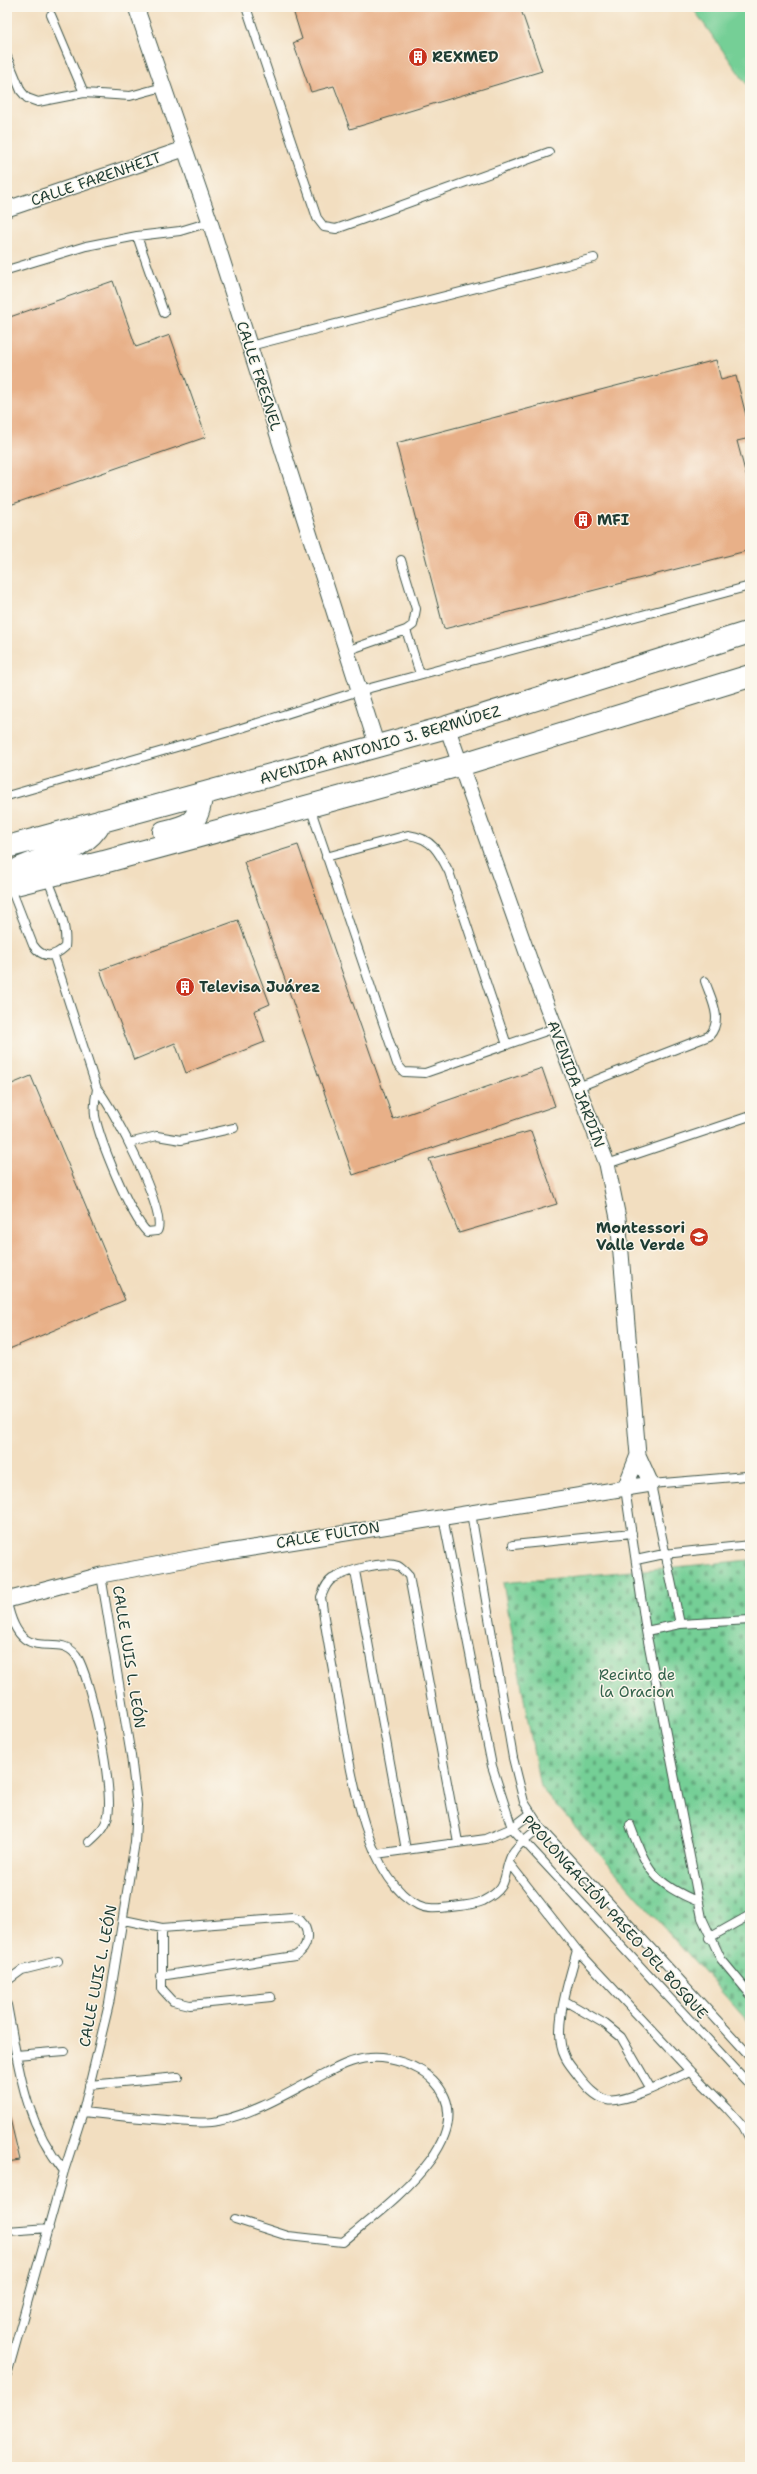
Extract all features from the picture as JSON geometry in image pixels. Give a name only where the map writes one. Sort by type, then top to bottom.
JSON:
[{"type":"main road","name":"AVENIDA ANTONIO J. BERMÚDEZ","points":[[7,847],[447,727],[750,632]]},
{"type":"main road","points":[[8,886],[310,807],[460,765],[750,676]]},
{"type":"main road","points":[[104,862],[110,853],[124,843],[190,824],[198,814],[201,795]]},
{"type":"main road","points":[[8,886],[14,874],[19,870],[79,845],[96,830],[101,821]]},
{"type":"street","name":"CALLE FRESNEL","points":[[136,7],[210,222],[377,746]]},
{"type":"street","name":"CALLE FARENHEIT","points":[[7,209],[184,149]]},
{"type":"street","name":"AVENIDA JARDÍN","points":[[447,727],[555,1028],[607,1164],[618,1218],[638,1455],[651,1484]]},
{"type":"street","name":"AVENIDA JARDÍN","points":[[625,1488],[638,1455]]},
{"type":"street","name":"CALLE FULTON","points":[[7,1601],[101,1574],[651,1484]]},
{"type":"lane","points":[[246,7],[317,218],[324,227],[336,229],[549,152]]},
{"type":"lane","points":[[51,15],[84,93]]},
{"type":"lane","points":[[7,57],[21,91],[27,98],[38,102],[84,93],[130,96],[163,87]]},
{"type":"lane","points":[[7,270],[86,246],[138,236],[180,231],[210,222]]},
{"type":"lane","points":[[138,236],[164,313]]},
{"type":"lane","points":[[250,346],[594,258]]},
{"type":"lane","points":[[346,651],[406,630],[413,625],[416,609],[401,560]]},
{"type":"lane","points":[[7,796],[232,731],[359,691],[750,586]]},
{"type":"lane","points":[[406,630],[420,674]]},
{"type":"lane","points":[[310,807],[398,1064],[404,1072],[414,1074],[425,1073],[555,1028]]},
{"type":"lane","points":[[326,857],[408,835],[421,837],[431,844],[440,855],[448,872],[507,1045]]},
{"type":"lane","points":[[8,886],[33,945],[38,952],[45,956],[54,956],[65,947],[66,940],[64,926],[47,876]]},
{"type":"lane","points":[[54,956],[97,1089],[113,1110],[129,1143],[160,1220],[160,1227],[153,1233],[147,1232],[141,1226],[134,1214],[98,1127],[94,1107],[97,1089]]},
{"type":"lane","points":[[578,1088],[709,1036],[714,1030],[717,1015],[705,981]]},
{"type":"lane","points":[[607,1164],[750,1116]]},
{"type":"lane","points":[[129,1143],[157,1136],[181,1140],[234,1128]]},
{"type":"lane","points":[[680,1624],[664,1554],[651,1484],[746,1476]]},
{"type":"lane","points":[[625,1488],[646,1631],[699,1902],[710,1938],[721,1959],[750,1994]]},
{"type":"lane","name":"PROLONGACIÓN PASEO DEL BOSQUE","points":[[471,1513],[513,1758],[518,1783],[530,1814],[540,1827],[750,2056]]},
{"type":"lane","name":"PROLONGACIÓN PASEO DEL BOSQUE","points":[[443,1517],[492,1766],[512,1828],[523,1842],[750,2085]]},
{"type":"lane","points":[[513,1545],[632,1533]]},
{"type":"lane","points":[[636,1560],[664,1554],[750,1545]]},
{"type":"lane","points":[[458,1842],[409,1576],[400,1566],[388,1564],[355,1571],[332,1580],[325,1586],[321,1597],[353,1785],[362,1817],[376,1854],[386,1872],[408,1898],[419,1905],[436,1909],[456,1907],[486,1899],[503,1886],[512,1855],[523,1842],[540,1827]]},
{"type":"lane","points":[[355,1571],[406,1850]]},
{"type":"lane","name":"CALLE LUIS L. LEÓN","points":[[7,2375],[64,2171],[83,2112],[109,2004],[136,1842],[137,1805],[123,1703],[101,1574]]},
{"type":"lane","points":[[7,1601],[12,1626],[18,1634],[33,1644],[68,1649],[75,1654],[85,1676],[103,1755],[109,1801],[105,1825],[89,1842]]},
{"type":"lane","points":[[646,1631],[680,1624],[750,1620]]},
{"type":"lane","points":[[376,1854],[486,1839],[512,1828],[530,1814]]},
{"type":"lane","points":[[630,1825],[642,1858],[660,1882],[699,1902]]},
{"type":"lane","points":[[509,1863],[577,1950],[690,2071],[727,2108],[743,2126],[750,2139]]},
{"type":"lane","points":[[710,1938],[750,1914]]},
{"type":"lane","points":[[124,1920],[162,1928],[292,1918],[300,1920],[308,1931],[307,1942],[300,1953],[285,1959],[160,1976]]},
{"type":"lane","points":[[162,1928],[160,1976],[162,1989],[166,1996],[180,2004],[190,2005],[271,1997]]},
{"type":"lane","points":[[577,1950],[565,2001],[560,2043],[565,2058],[589,2090],[607,2100],[619,2099],[651,2089],[690,2071]]},
{"type":"lane","points":[[7,1981],[22,1970],[58,1961]]},
{"type":"lane","points":[[565,2001],[605,2024],[621,2037],[651,2089]]},
{"type":"lane","points":[[7,2005],[21,2082],[35,2124],[47,2150],[64,2171]]},
{"type":"lane","points":[[16,2055],[65,2051]]},
{"type":"lane","points":[[83,2112],[143,2119],[217,2122],[264,2106],[325,2074],[368,2058],[390,2059],[413,2066],[428,2075],[446,2099],[449,2115],[444,2138],[435,2154],[417,2177],[343,2242],[288,2236],[234,2219]]},
{"type":"lane","points":[[89,2085],[178,2077]]},
{"type":"lane","points":[[7,2231],[49,2228]]},
{"type":"green space","points":[[692,7],[750,7],[750,89]]},
{"type":"green space","name":"Recinto de la Oracion","points":[[750,1560],[750,2024],[540,1787],[503,1583]]},
{"type":"building","name":"REXMED","points":[[292,7],[520,7],[542,71],[350,129],[334,86],[311,92],[293,43],[302,39]]},
{"type":"building","points":[[113,281],[136,347],[170,335],[206,437],[7,506],[7,318]]},
{"type":"building","name":"MFI","points":[[716,360],[721,380],[736,376],[750,431],[750,438],[737,441],[750,490],[750,550],[444,629],[396,443]]},
{"type":"building","points":[[298,845],[393,1119],[542,1068],[555,1106],[353,1175],[244,862]]},
{"type":"building","name":"Televisa Juárez","points":[[238,920],[270,1004],[254,1011],[265,1042],[186,1073],[175,1043],[134,1060],[100,970]]},
{"type":"building","points":[[31,1076],[125,1300],[7,1350],[7,1086]]},
{"type":"building","points":[[531,1131],[557,1204],[459,1233],[429,1159]]},
{"type":"building","points":[[7,2106],[20,2160],[7,2162]]},
{"type":"place","name":"REXMED","points":[[418,57]]},
{"type":"place","name":"MFI","points":[[583,520]]},
{"type":"place","name":"Televisa Juárez","points":[[185,987]]},
{"type":"place","name":"Montessori Valle Verde","points":[[699,1237]]}]
